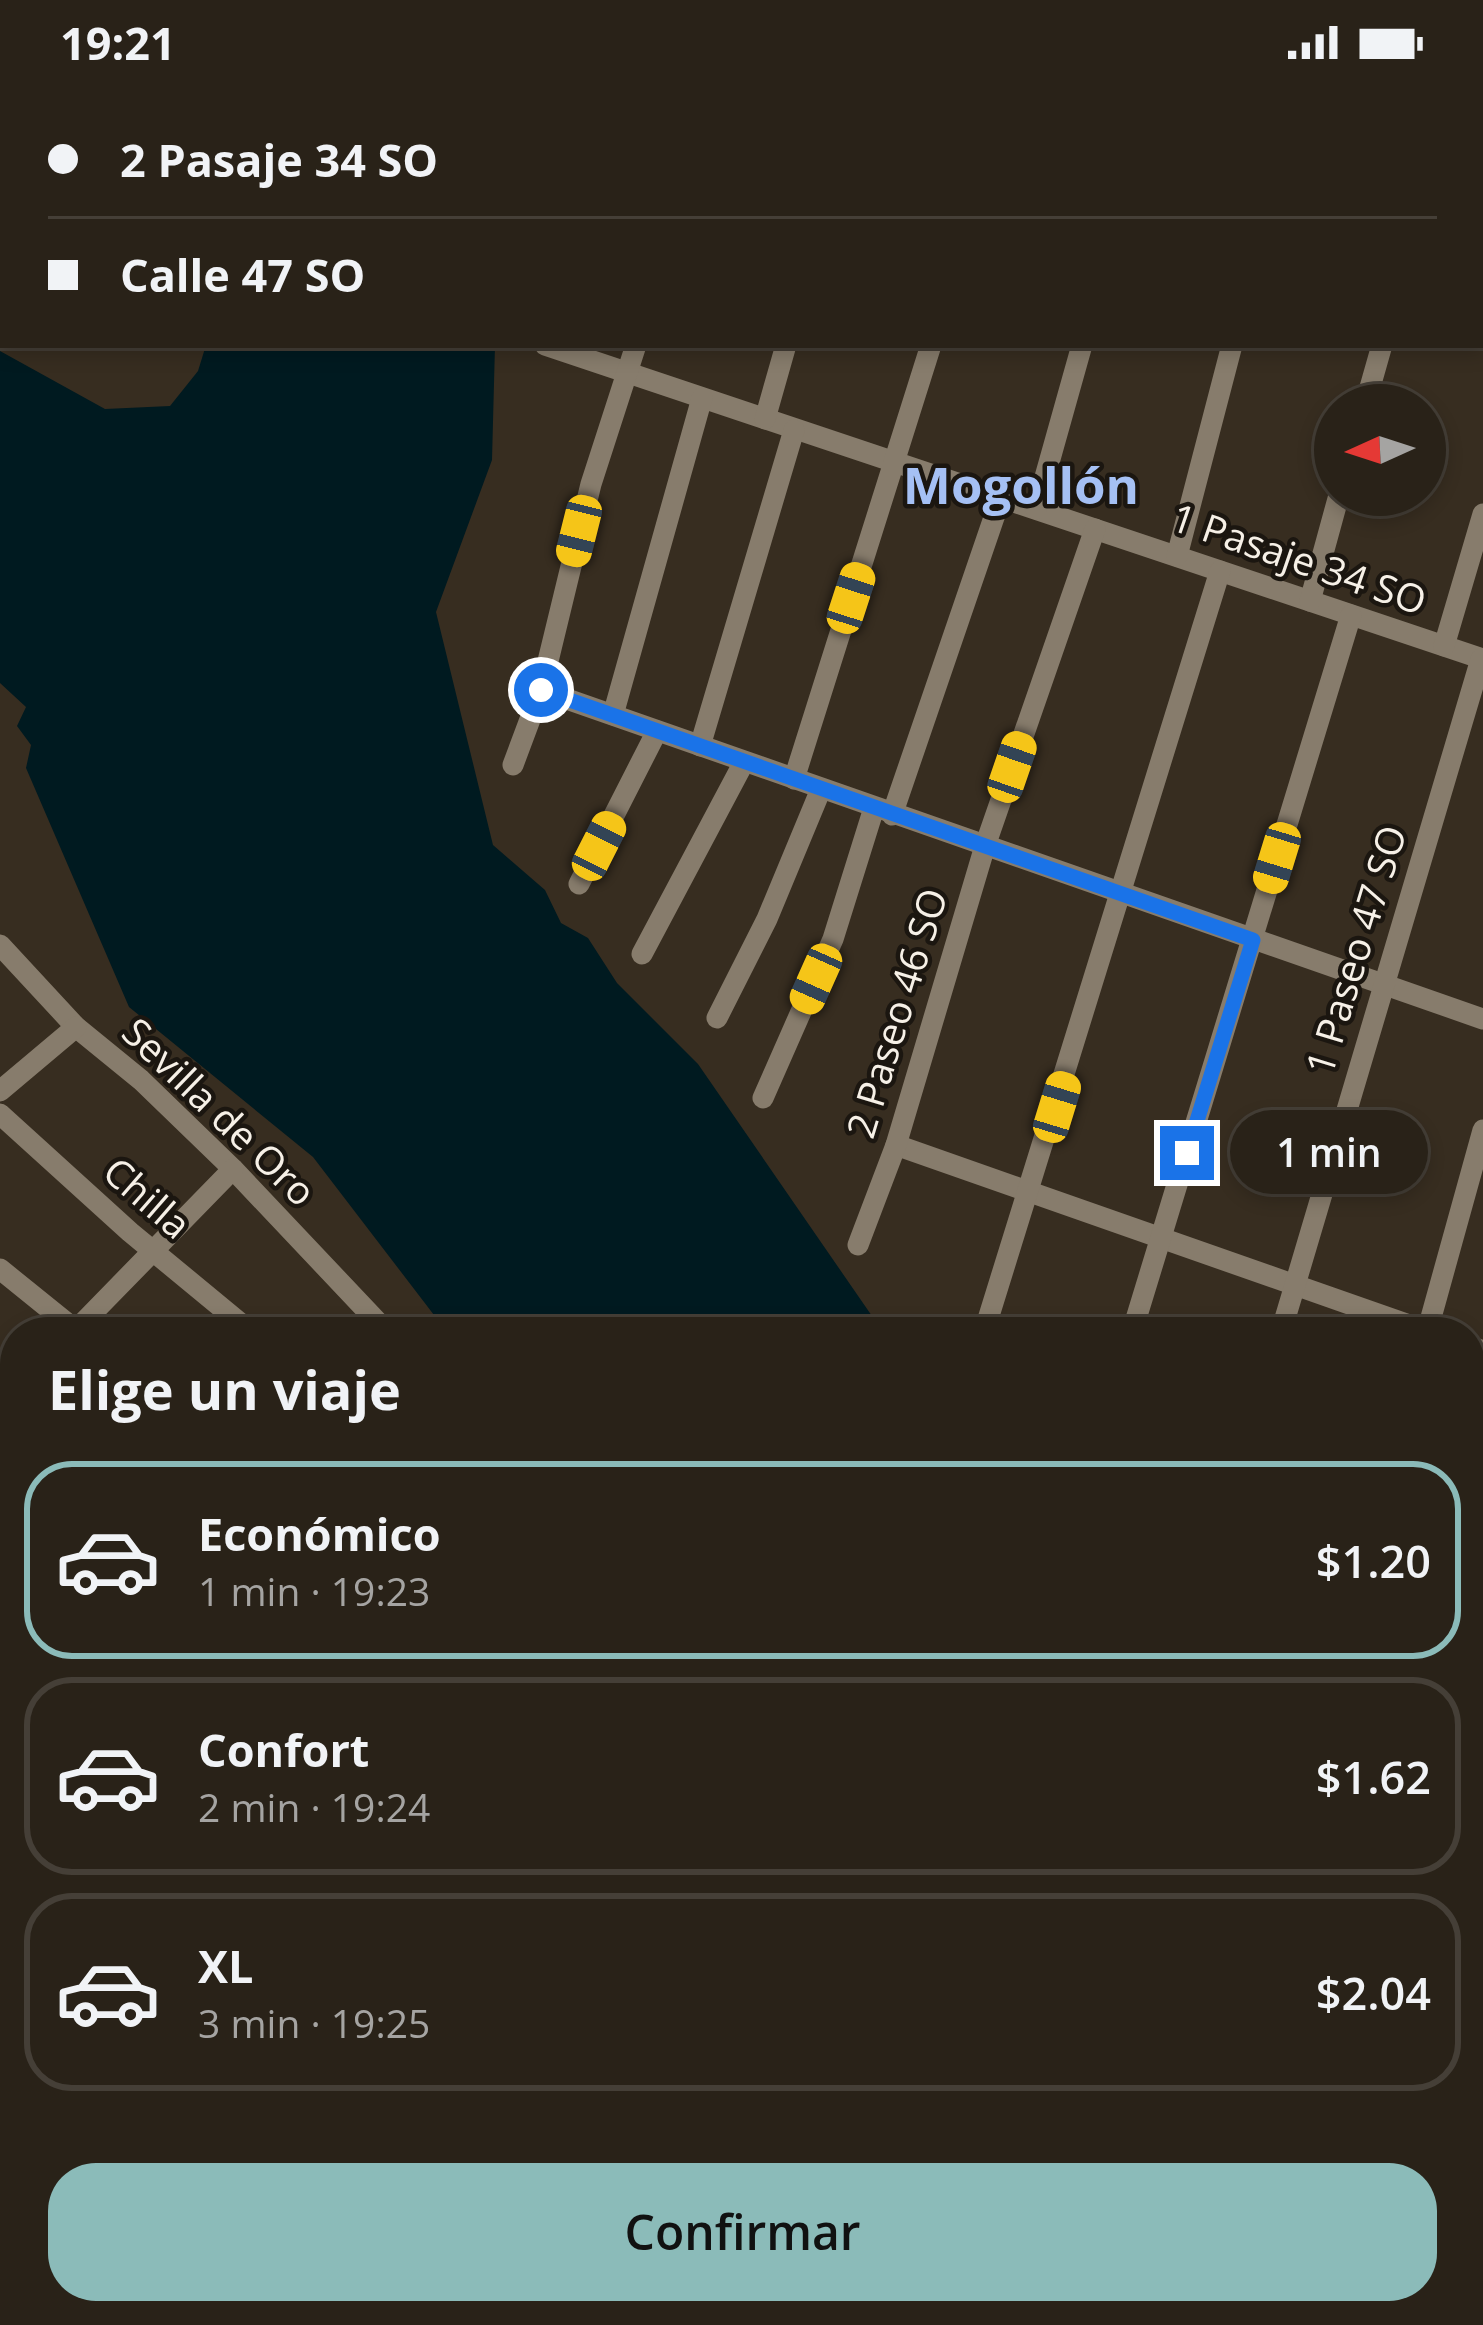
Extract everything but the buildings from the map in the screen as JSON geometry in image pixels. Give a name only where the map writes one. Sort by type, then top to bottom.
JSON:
[{"type":"street","name":"1 Pasaje 34 SO","points":[[554,348],[1482,659]]},
{"type":"street","points":[[513,764],[541,690],[591,484],[635,348]]},
{"type":"street","points":[[765,419],[785,348]]},
{"type":"street","points":[[794,779],[930,348]]},
{"type":"street","points":[[1036,509],[1081,348]]},
{"type":"street","points":[[1177,556],[1231,348]]},
{"type":"street","points":[[1371,384],[1381,348]]},
{"type":"street","points":[[614,715],[702,398]]},
{"type":"street","points":[[700,746],[794,430]]},
{"type":"street","points":[[764,1098],[833,939],[1000,497]]},
{"type":"street","points":[[1444,646],[1483,514]]},
{"type":"street","points":[[1310,601],[1334,516]]},
{"type":"street","name":"2 Paseo 46 SO","points":[[857,1245],[896,1145],[985,846],[1095,529]]},
{"type":"street","points":[[989,1317],[1220,571]]},
{"type":"street","points":[[1137,1317],[1351,615]]},
{"type":"street","name":"1 Paseo 47 SO","points":[[1285,1317],[1482,659]]},
{"type":"street","points":[[541,690],[1483,1019]]},
{"type":"street","points":[[579,884],[657,731]]},
{"type":"street","points":[[642,953],[743,762]]},
{"type":"street","points":[[717,1018],[767,919],[821,790]]},
{"type":"street","name":"Sevilla de Oro","points":[[0,945],[76,1027],[141,1080],[233,1169],[373,1317]]},
{"type":"street","points":[[0,1090],[76,1027]]},
{"type":"street","name":"Chilla","points":[[0,1114],[233,1317]]},
{"type":"street","points":[[1432,1317],[1483,1130]]},
{"type":"street","points":[[896,1145],[1386,1317]]},
{"type":"street","points":[[89,1317],[233,1169]]},
{"type":"street","points":[[0,1269],[59,1317]]},
{"type":"water","points":[[205,348],[495,348],[492,460],[436,612],[493,845],[545,890],[561,923],[588,938],[617,983],[698,1064],[873,1317],[436,1317],[313,1157],[129,1007],[26,768],[31,745],[17,726],[26,707],[0,683],[0,351],[105,409],[170,406],[198,371]]},
{"type":"district","name":"Mogollón","points":[[1021,486]]},
{"type":"route","points":[[541,690],[1253,940],[1187,1153]]}]
